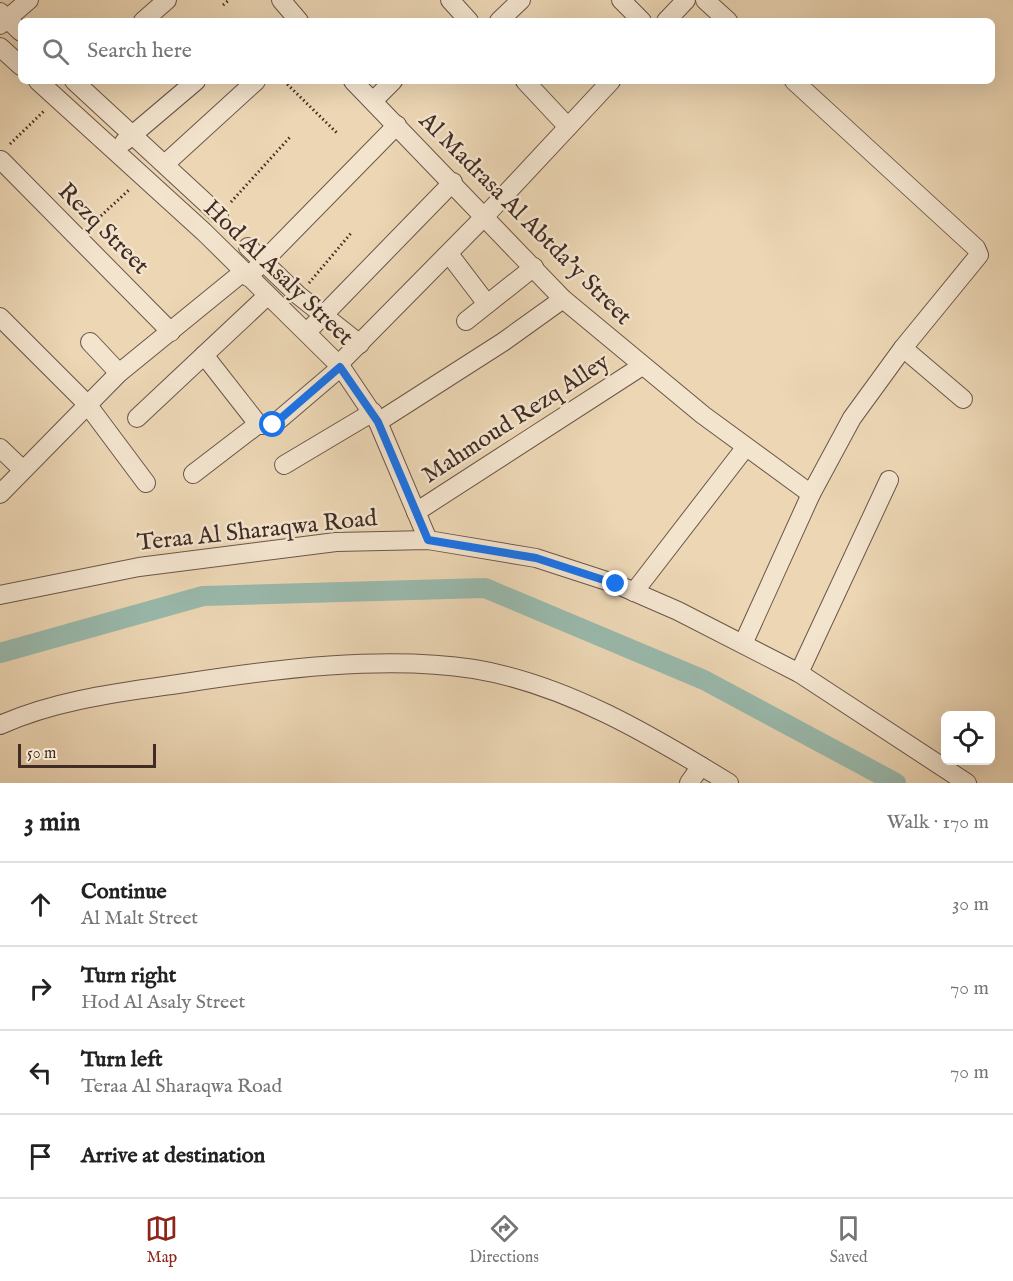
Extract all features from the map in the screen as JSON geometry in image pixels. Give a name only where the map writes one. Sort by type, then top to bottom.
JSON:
[{"type":"street","points":[[18,30],[2,19],[30,0]]},
{"type":"street","points":[[147,18],[168,0]]},
{"type":"street","points":[[281,0],[296,18]]},
{"type":"street","points":[[502,18],[520,0]]},
{"type":"street","points":[[621,0],[639,18]]},
{"type":"street","points":[[669,18],[686,0]]},
{"type":"street","points":[[705,0],[725,18]]},
{"type":"street","points":[[0,47],[18,63]]},
{"type":"street","name":"Hod Al Asaly Street","points":[[41,84],[204,232],[339,366],[376,417],[428,540]]},
{"type":"street","name":"Hod Al Asaly Street","points":[[77,84],[219,215]]},
{"type":"street","points":[[115,151],[192,84]]},
{"type":"street","points":[[165,164],[253,84]]},
{"type":"street","name":"Al Madrasa Al Abtda'y Street","points":[[356,84],[453,182],[563,299],[745,448],[811,494]]},
{"type":"street","points":[[373,101],[390,84]]},
{"type":"street","points":[[528,84],[568,127]]},
{"type":"street","points":[[193,474],[258,424],[273,425],[339,366],[485,216],[606,84]]},
{"type":"street","points":[[743,644],[811,494],[852,418],[903,348],[979,258],[976,248],[797,84]]},
{"type":"street","points":[[0,494],[22,469],[119,373],[263,262],[396,125]]},
{"type":"street","name":"Rezq Street","points":[[1,160],[171,332]]},
{"type":"street","points":[[307,332],[453,182]]},
{"type":"street","name":"Hod Al Asaly Street","points":[[248,248],[298,296],[360,344]]},
{"type":"street","points":[[449,254],[488,304]]},
{"type":"street","points":[[466,321],[534,267]]},
{"type":"street","points":[[137,418],[267,296]]},
{"type":"street","points":[[284,465],[376,417],[494,348],[563,299]]},
{"type":"street","points":[[0,317],[87,404],[146,483]]},
{"type":"street","points":[[90,342],[119,373]]},
{"type":"street","points":[[903,348],[963,399]]},
{"type":"street","points":[[204,355],[258,424]]},
{"type":"street","name":"Mahmoud Rezq Alley","points":[[416,512],[642,366]]},
{"type":"street","points":[[0,448],[22,469]]},
{"type":"street","points":[[634,592],[745,448]]},
{"type":"street","points":[[799,673],[889,480]]},
{"type":"street","name":"Teraa Al Sharaqwa Road","points":[[0,595],[139,567],[336,542],[428,540],[536,558],[634,592],[799,673],[967,783]]},
{"type":"street","points":[[0,725],[50,707],[91,698],[224,677],[316,668],[415,664],[474,669],[532,684],[665,744],[729,783]]},
{"type":"street","points":[[689,783],[701,766]]},
{"type":"path","points":[[223,5],[229,0]]},
{"type":"path","points":[[287,84],[337,134]]},
{"type":"path","points":[[1,160],[2,152],[57,99]]},
{"type":"path","points":[[219,215],[291,136]]},
{"type":"path","points":[[77,237],[143,177]]},
{"type":"path","points":[[298,296],[352,232]]},
{"type":"waterway","points":[[0,653],[203,596],[485,588],[704,680],[896,783]]},
{"type":"route","points":[[273,425],[340,367],[373,412],[428,540],[536,558],[616,584]]}]
